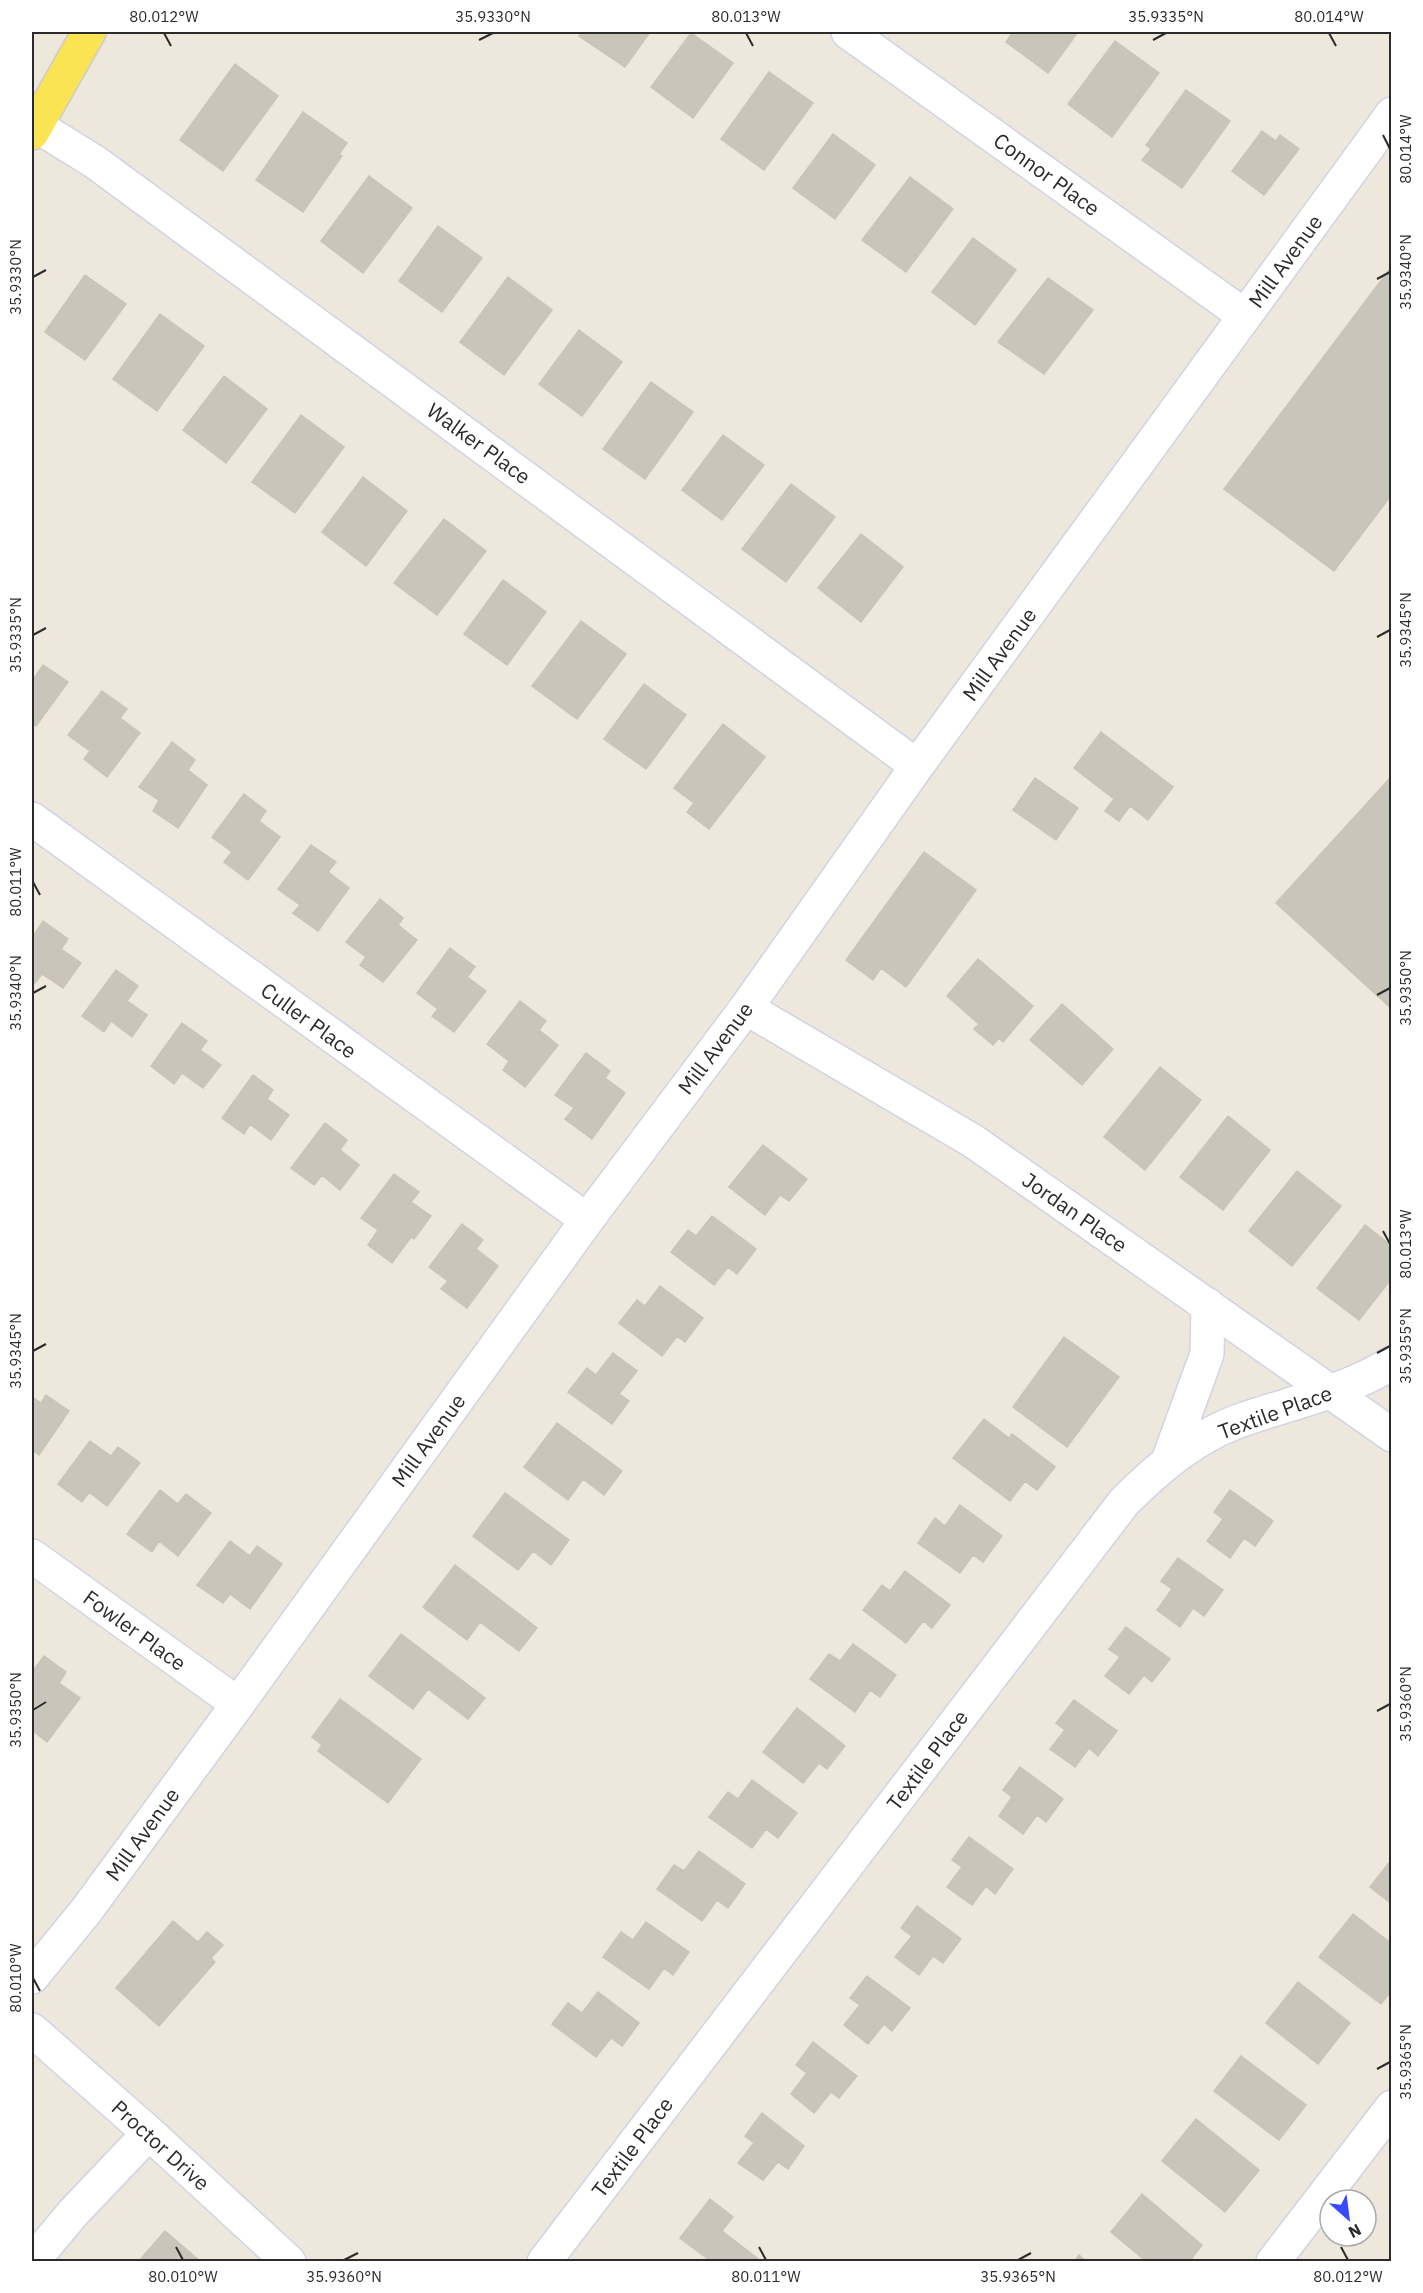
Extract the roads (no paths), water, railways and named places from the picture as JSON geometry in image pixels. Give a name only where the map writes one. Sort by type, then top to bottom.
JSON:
[{"type":"main road","points":[[33,128],[88,32]]},
{"type":"street","name":"Connor Place","points":[[848,32],[1245,315]]},
{"type":"street","name":"Mill Avenue","points":[[32,1977],[86,1911],[238,1704],[587,1220],[746,1008],[918,766],[1392,114]]},
{"type":"street","name":"Walker Place","points":[[33,128],[105,169],[918,766]]},
{"type":"street","name":"Culler Place","points":[[32,819],[587,1220]]},
{"type":"street","name":"Jordan Place","points":[[746,1008],[973,1141],[1392,1435]]},
{"type":"street","points":[[1168,1461],[1207,1354],[1208,1305]]},
{"type":"street","name":"Textile Place","points":[[544,2262],[1124,1502],[1154,1472],[1191,1445],[1234,1423],[1369,1377],[1392,1363]]},
{"type":"street","name":"Fowler Place","points":[[32,1556],[238,1704]]},
{"type":"street","name":"Proctor Drive","points":[[32,2030],[150,2133],[289,2262]]},
{"type":"street","points":[[1273,2262],[1392,2107]]},
{"type":"street","points":[[32,2262],[73,2213],[150,2133]]}]
